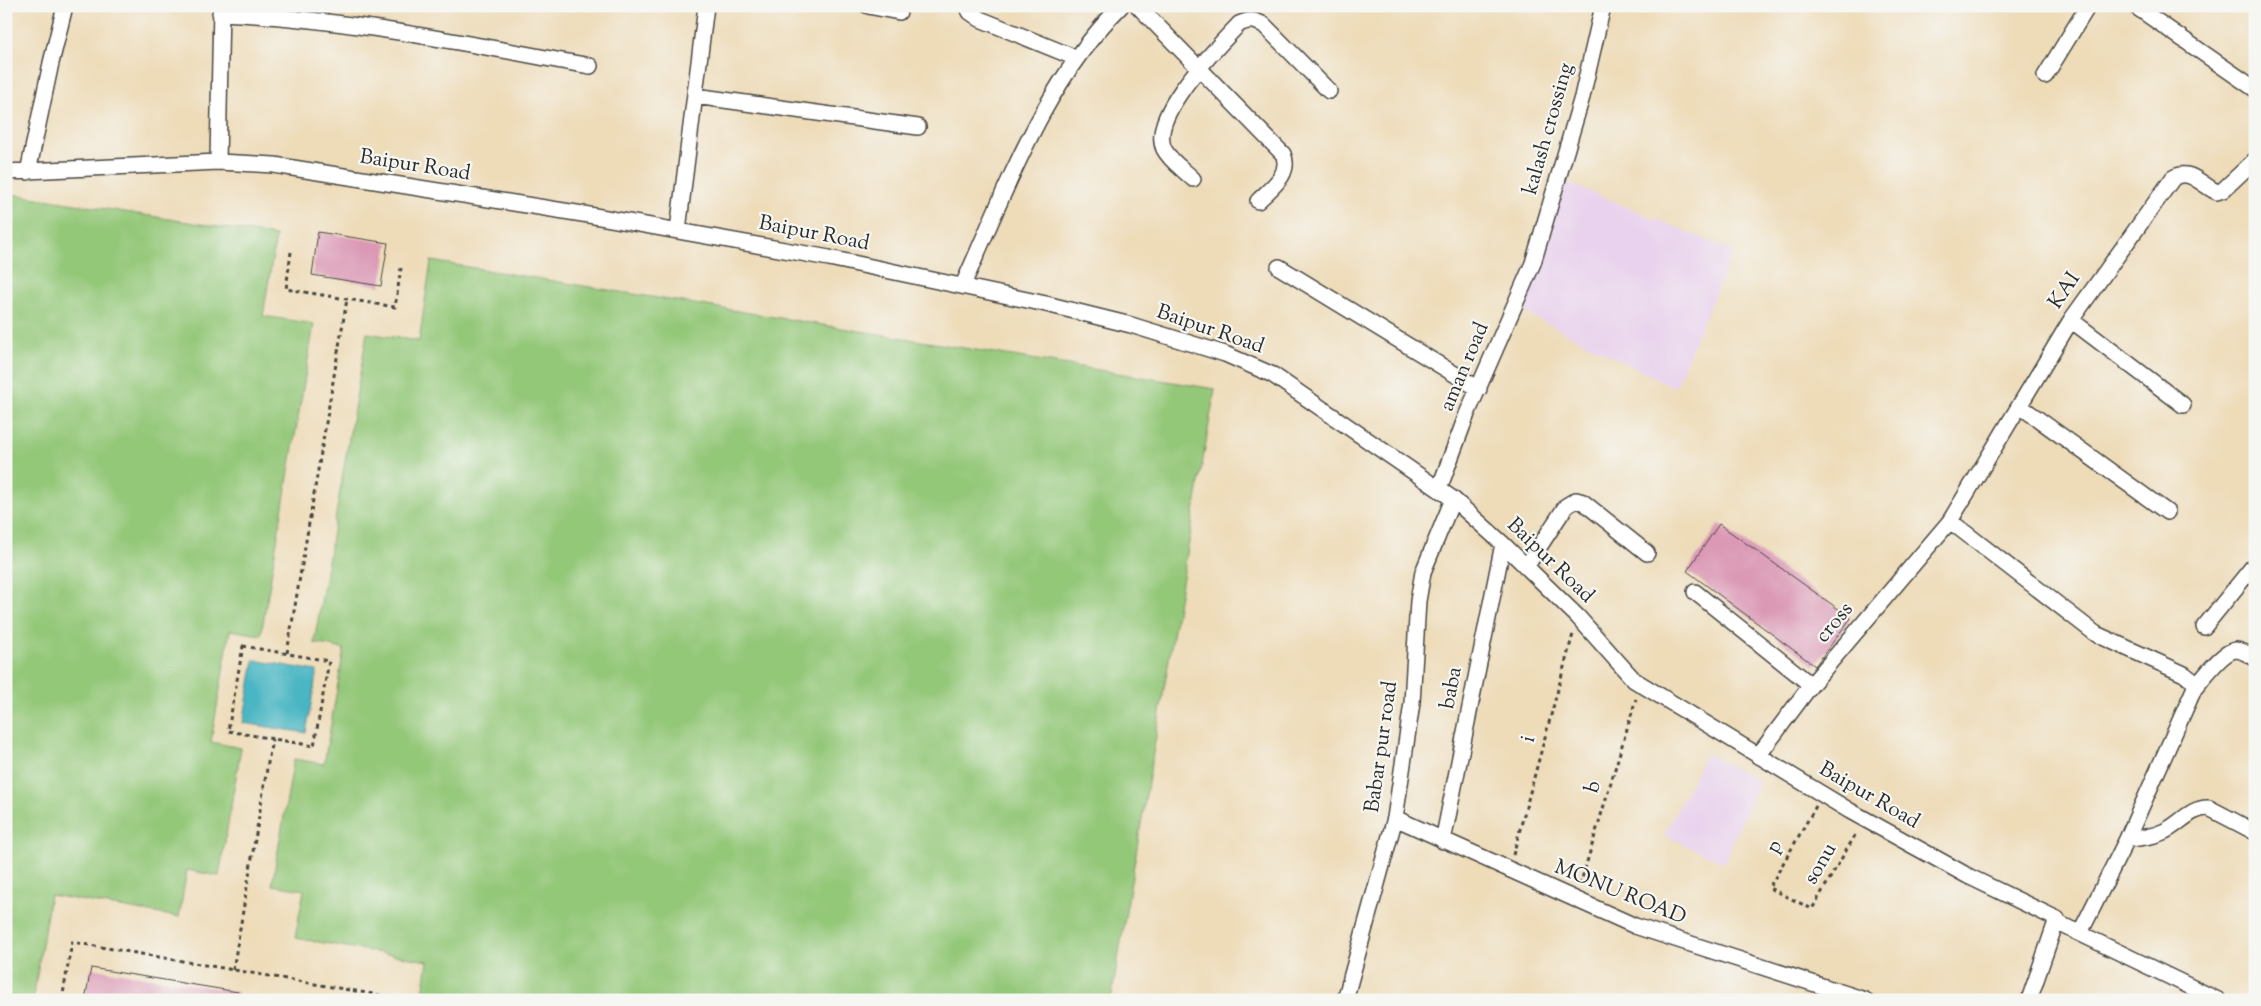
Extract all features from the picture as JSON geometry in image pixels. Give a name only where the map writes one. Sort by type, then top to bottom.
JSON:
[{"type":"street","points":[[28,172],[65,6]]},
{"type":"street","points":[[678,230],[706,6]]},
{"type":"street","points":[[868,6],[899,12]]},
{"type":"street","points":[[967,6],[970,12],[980,19],[1076,58]]},
{"type":"street","points":[[963,285],[1044,109],[1076,58],[1101,26],[1121,6]]},
{"type":"street","points":[[1138,6],[1283,154],[1286,170],[1258,201]]},
{"type":"street","name":"kalash crossing","points":[[1533,263],[1582,97],[1603,6]]},
{"type":"street","points":[[2044,76],[2088,6]]},
{"type":"street","points":[[2135,6],[2255,89]]},
{"type":"street","points":[[218,162],[220,10],[378,28],[590,66]]},
{"type":"street","points":[[1193,179],[1172,159],[1164,148],[1161,135],[1166,117],[1198,69],[1239,24],[1248,20],[1255,20],[1264,25],[1329,91]]},
{"type":"street","points":[[695,96],[918,127]]},
{"type":"street","name":"KAI","points":[[1950,520],[2071,320],[2173,178],[2180,173],[2188,174],[2218,192],[2255,160]]},
{"type":"street","name":"Baipur Road","points":[[6,172],[218,162],[274,165],[678,230],[963,285],[1131,325],[1225,354],[1274,375],[1453,499],[1578,616],[1634,680],[1640,684],[1822,794],[1968,876],[2057,919],[2056,922],[2218,1000]]},
{"type":"street","name":"aman road","points":[[1439,490],[1467,414],[1533,263]]},
{"type":"street","points":[[1279,267],[1479,389]]},
{"type":"street","points":[[2071,320],[2184,405]]},
{"type":"street","points":[[2020,406],[2167,512]]},
{"type":"street","name":"Babar pur road","points":[[1345,1000],[1395,818],[1412,703],[1418,601],[1423,572],[1453,499]]},
{"type":"street","points":[[1526,567],[1566,506],[1576,500],[1583,502],[1647,553]]},
{"type":"street","points":[[1950,520],[2096,634],[2184,674],[2193,681],[2194,689]]},
{"type":"street","name":"cross","points":[[1758,756],[1811,685],[1950,520]]},
{"type":"street","name":"baba","points":[[1443,841],[1503,544]]},
{"type":"street","points":[[2204,627],[2255,564]]},
{"type":"street","points":[[1696,592],[1811,685]]},
{"type":"street","points":[[2080,933],[2127,839],[2194,689],[2220,659],[2229,653],[2236,650],[2242,651],[2255,658]]},
{"type":"street","points":[[2127,839],[2153,836],[2166,831],[2194,811],[2203,808],[2215,811],[2255,832]]},
{"type":"street","name":"MONU ROAD","points":[[1395,818],[1635,926],[1865,1000]]},
{"type":"street","points":[[2028,1000],[2057,919]]},
{"type":"path","points":[[290,252],[286,289],[395,307],[401,268]]},
{"type":"path","points":[[287,653],[347,299]]},
{"type":"path","name":"i","points":[[1509,869],[1578,616]]},
{"type":"path","points":[[242,646],[287,653],[329,661],[314,746],[228,731],[242,646]]},
{"type":"path","name":"b","points":[[1576,898],[1640,684]]},
{"type":"path","points":[[233,970],[272,739]]},
{"type":"path","name":"p","points":[[1796,900],[1769,888],[1822,794]]},
{"type":"path","name":"sonu","points":[[1796,900],[1812,909],[1865,819]]},
{"type":"path","points":[[62,1000],[72,942],[390,997],[390,1000]]},
{"type":"shaded area","points":[[1558,178],[1733,251],[1675,388],[1512,306]]},
{"type":"shaded area","points":[[1706,753],[1759,781],[1724,863],[1664,835]]},
{"type":"green space","points":[[6,193],[276,236],[263,316],[314,324],[261,635],[230,630],[211,742],[241,748],[219,876],[187,870],[179,917],[50,895],[33,1000],[6,1000]]},
{"type":"green space","points":[[431,261],[1215,389],[1111,1000],[422,1000],[428,961],[295,938],[304,890],[272,885],[294,759],[324,764],[344,649],[314,643],[367,333],[419,341]]},
{"type":"water","points":[[254,660],[317,671],[306,733],[243,723]]},
{"type":"building","points":[[318,232],[388,243],[381,286],[312,275]]},
{"type":"building","points":[[1719,524],[1851,618],[1815,666],[1687,571]]},
{"type":"building","points":[[91,968],[238,992],[238,1000],[85,1000]]}]
